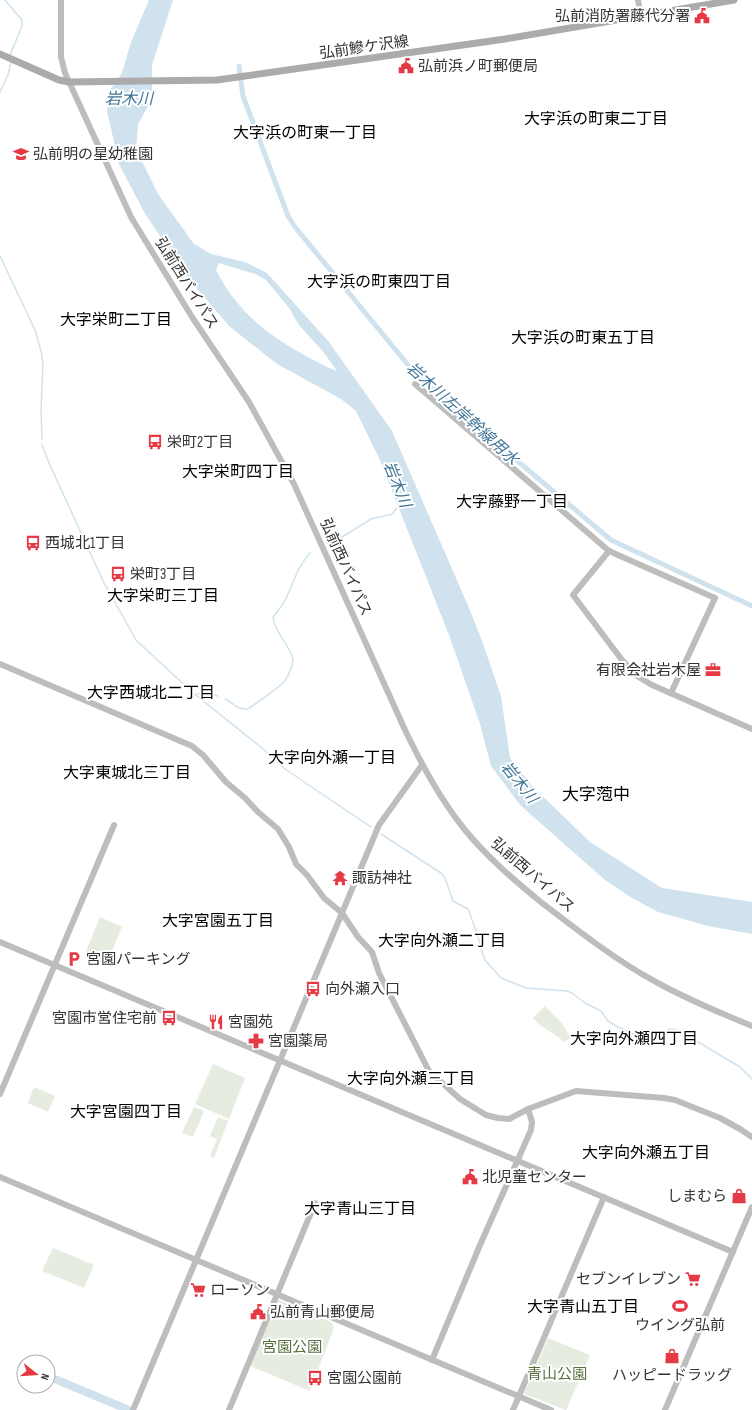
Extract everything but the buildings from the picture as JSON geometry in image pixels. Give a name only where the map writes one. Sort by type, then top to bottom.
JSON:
[{"type":"main road","name":"弘前鰺ケ沢線","points":[[0,54],[59,80],[69,82],[208,81],[505,39],[734,0]]},
{"type":"street","name":"弘前西バイパス","points":[[61,0],[61,57],[65,73],[131,217],[192,317],[249,402],[294,484],[422,765],[451,811],[483,851],[499,867],[558,915],[631,967],[655,982],[680,995],[752,1026]]},
{"type":"street","points":[[638,0],[641,16]]},
{"type":"street","points":[[415,384],[609,551],[715,598],[672,693]]},
{"type":"street","points":[[609,551],[573,594],[622,660],[637,676],[652,685],[752,729]]},
{"type":"street","points":[[0,664],[195,748],[226,782],[278,829],[289,847],[296,864],[307,875],[324,898],[342,913],[358,937],[372,952],[379,973],[429,1071],[460,1099],[486,1115],[508,1119],[528,1109],[576,1091],[664,1098],[675,1100],[720,1118],[752,1137]]},
{"type":"street","points":[[134,1409],[378,825],[422,765]]},
{"type":"street","points":[[0,1094],[114,825]]},
{"type":"street","points":[[0,942],[733,1252]]},
{"type":"street","points":[[432,1360],[531,1130],[531,1114],[528,1109]]},
{"type":"street","points":[[0,1177],[551,1410]]},
{"type":"street","points":[[513,1410],[604,1197]]},
{"type":"street","points":[[228,1410],[315,1203]]},
{"type":"street","points":[[665,1410],[752,1207]]},
{"type":"green space","points":[[100,917],[122,927],[108,960],[105,962],[86,953]]},
{"type":"green space","points":[[545,1006],[561,1022],[571,1038],[563,1042],[560,1038],[541,1026],[533,1018]]},
{"type":"green space","points":[[213,1064],[245,1078],[229,1119],[195,1104]]},
{"type":"green space","points":[[34,1087],[55,1096],[48,1112],[28,1103]]},
{"type":"green space","points":[[194,1107],[204,1111],[193,1137],[182,1133]]},
{"type":"green space","points":[[218,1117],[228,1121],[214,1158],[210,1156],[217,1139],[210,1136]]},
{"type":"green space","points":[[53,1248],[94,1265],[84,1288],[42,1271]]},
{"type":"green space","name":"宮園公園","points":[[277,1299],[331,1322],[334,1328],[310,1391],[250,1366]]},
{"type":"green space","name":"青山公園","points":[[548,1338],[590,1355],[566,1410],[524,1394]]},
{"type":"water","name":"岩木川","points":[[149,0],[173,0],[152,65],[152,99],[138,124],[136,149],[158,194],[194,244],[211,254],[245,262],[267,273],[329,342],[392,431],[482,641],[501,696],[510,758],[531,785],[590,842],[662,888],[752,902],[752,934],[708,926],[658,912],[632,898],[605,880],[520,805],[491,766],[480,724],[449,635],[379,458],[356,411],[341,399],[277,364],[229,326],[188,278],[144,212],[119,164],[107,111],[110,90],[122,73],[131,42]],"holes":[[[219,263],[255,274],[266,280],[289,308],[299,325],[325,354],[337,371],[292,348],[254,320],[234,298],[216,270]]]},
{"type":"waterway","points":[[5,0],[22,20],[22,26],[10,55]]},
{"type":"waterway","points":[[0,92],[8,75],[11,62]]},
{"type":"waterway","name":"岩木川左岸幹線用水","points":[[239,66],[243,96],[288,216],[295,227],[417,376],[611,540],[752,606]]},
{"type":"waterway","points":[[0,256],[35,330],[41,351],[43,364],[41,410],[42,439]]},
{"type":"waterway","points":[[42,445],[104,583],[136,640],[192,692],[262,748],[285,769],[371,827]]},
{"type":"waterway","points":[[327,544],[339,539],[371,519],[392,514],[400,506]]},
{"type":"waterway","points":[[225,699],[237,707],[247,709],[272,692],[286,680],[291,668],[293,659],[292,654],[279,634],[273,617],[284,602],[299,569],[310,553]]},
{"type":"waterway","points":[[196,695],[209,693],[218,696]]},
{"type":"waterway","points":[[381,834],[441,873],[445,878],[453,901],[468,909],[485,960],[501,978],[526,988],[567,991],[572,993],[585,1003],[601,1011],[608,1021],[616,1026],[651,1041],[663,1032],[673,1029],[678,1030],[740,1067],[752,1079]]},
{"type":"waterway","points":[[57,1380],[129,1410]]},
{"type":"place","name":"弘前消防署藤代分署","points":[[702,16]]},
{"type":"place","name":"弘前浜ノ町郵便局","points":[[406,66]]},
{"type":"place","name":"弘前明の星幼稚園","points":[[21,154]]},
{"type":"place","name":"栄町2丁目","points":[[155,442]]},
{"type":"place","name":"西城北1丁目","points":[[33,543]]},
{"type":"place","name":"栄町3丁目","points":[[118,574]]},
{"type":"place","name":"有限会社岩木屋","points":[[713,670]]},
{"type":"place","name":"諏訪神社","points":[[340,878]]},
{"type":"place","name":"宮園パーキング","points":[[74,959]]},
{"type":"place","name":"向外瀬入口","points":[[313,989]]},
{"type":"place","name":"宮園市営住宅前","points":[[169,1018]]},
{"type":"place","name":"宮園苑","points":[[216,1022]]},
{"type":"place","name":"宮園薬局","points":[[256,1041]]},
{"type":"place","name":"北児童センター","points":[[470,1177]]},
{"type":"place","name":"しまむら","points":[[739,1196]]},
{"type":"place","name":"セブンイレブン","points":[[693,1279]]},
{"type":"place","name":"ローソン","points":[[198,1290]]},
{"type":"place","name":"ウイング弘前","points":[[680,1306]]},
{"type":"place","name":"弘前青山郵便局","points":[[258,1312]]},
{"type":"place","name":"ハッピードラッグ","points":[[672,1356]]},
{"type":"place","name":"宮園公園前","points":[[315,1378]]},
{"type":"district","name":"大字浜の町東二丁目","points":[[596,118]]},
{"type":"district","name":"大字浜の町東一丁目","points":[[305,132]]},
{"type":"district","name":"大字浜の町東四丁目","points":[[379,281]]},
{"type":"district","name":"大字栄町二丁目","points":[[116,319]]},
{"type":"district","name":"大字浜の町東五丁目","points":[[583,337]]},
{"type":"district","name":"大字栄町四丁目","points":[[238,471]]},
{"type":"district","name":"大字藤野一丁目","points":[[512,501]]},
{"type":"district","name":"大字栄町三丁目","points":[[163,595]]},
{"type":"district","name":"大字西城北二丁目","points":[[151,692]]},
{"type":"district","name":"大字向外瀬一丁目","points":[[332,757]]},
{"type":"district","name":"大字東城北三丁目","points":[[127,772]]},
{"type":"district","name":"大字萢中","points":[[596,794]]},
{"type":"district","name":"大字宮園五丁目","points":[[218,920]]},
{"type":"district","name":"大字向外瀬二丁目","points":[[442,940]]},
{"type":"district","name":"大字向外瀬四丁目","points":[[634,1038]]},
{"type":"district","name":"大字向外瀬三丁目","points":[[411,1078]]},
{"type":"district","name":"大字宮園四丁目","points":[[126,1111]]},
{"type":"district","name":"大字向外瀬五丁目","points":[[646,1152]]},
{"type":"district","name":"大字青山三丁目","points":[[360,1208]]},
{"type":"district","name":"大字青山五丁目","points":[[583,1306]]}]
